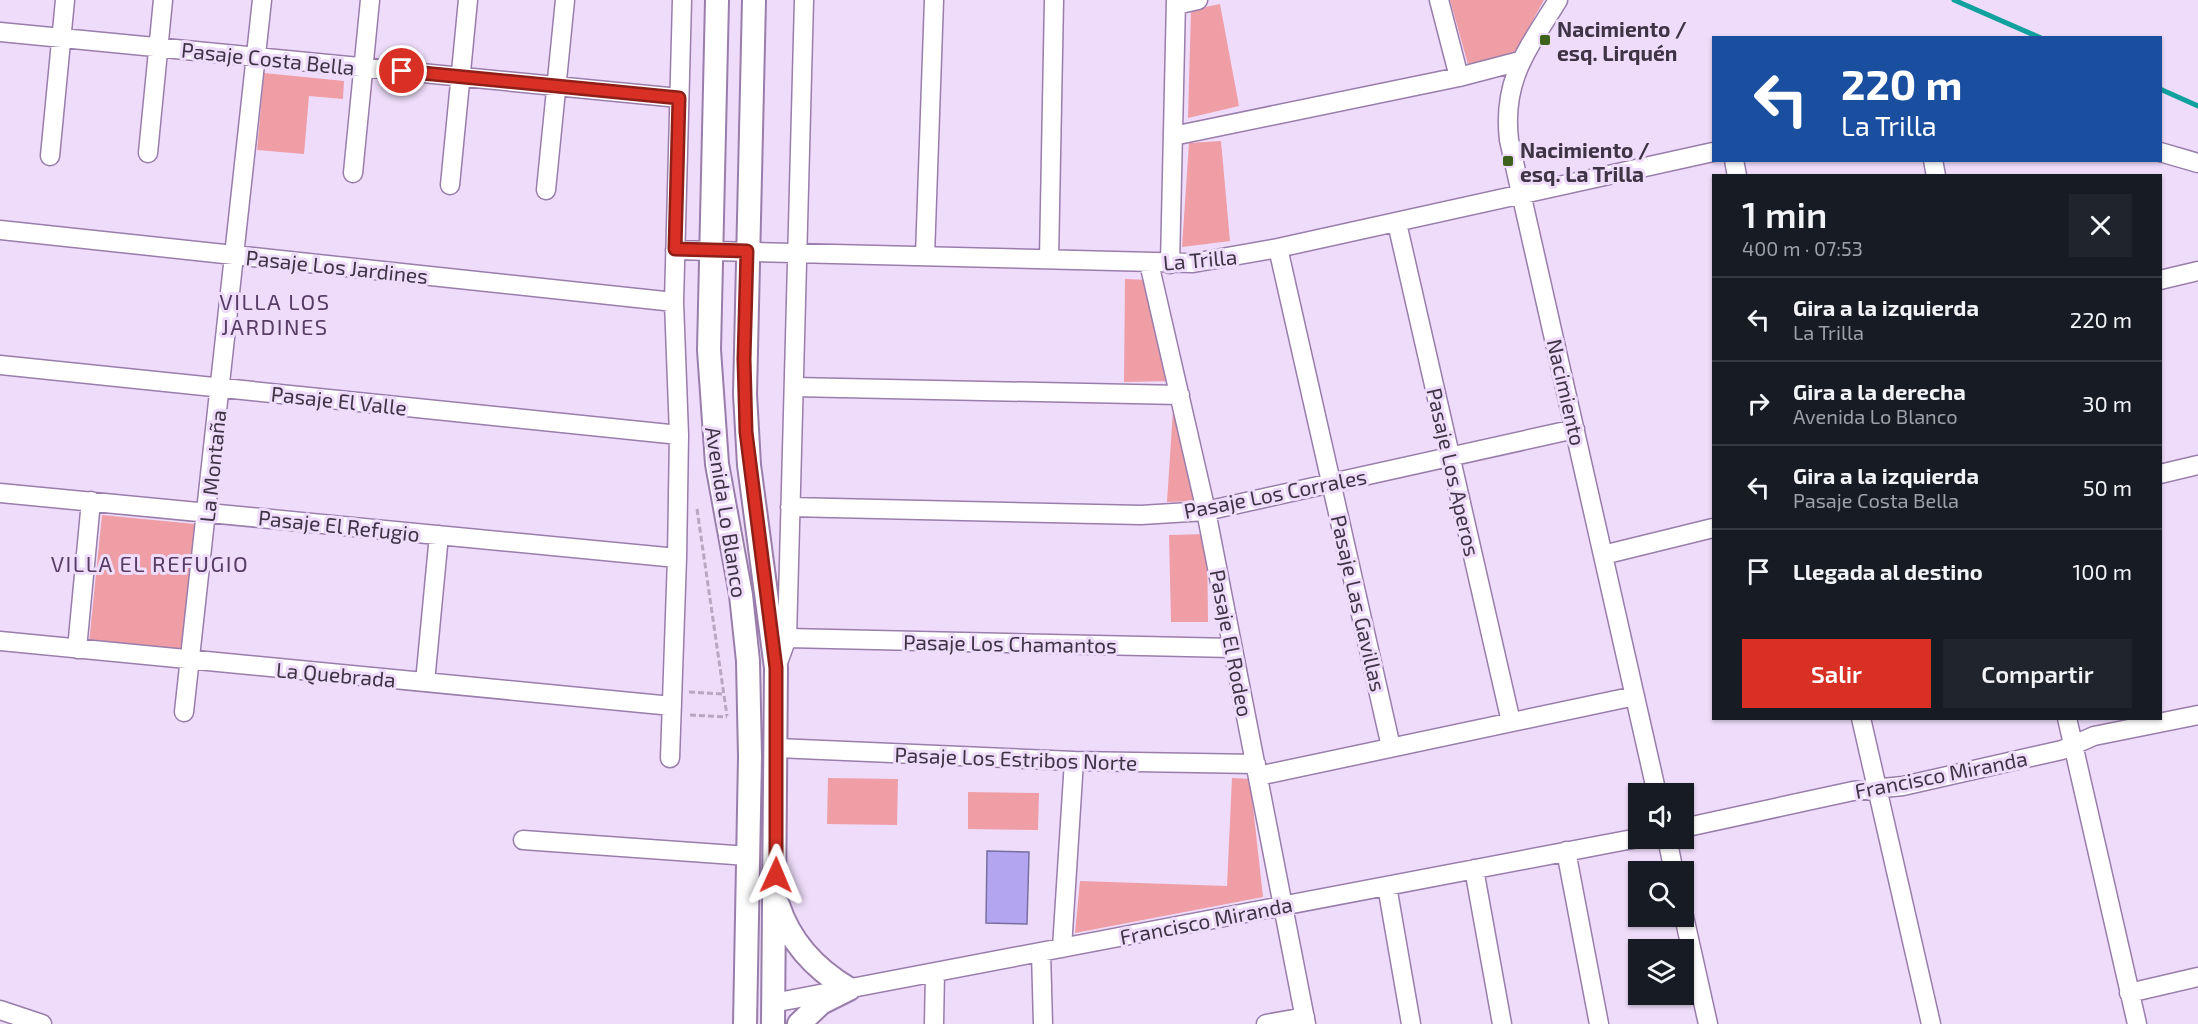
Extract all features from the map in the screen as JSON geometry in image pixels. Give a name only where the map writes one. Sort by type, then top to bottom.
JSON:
[{"type":"main road","name":"Avenida Lo Blanco","points":[[717,0],[709,350],[713,421],[724,506],[741,595],[748,661],[745,1024]]},
{"type":"main road","name":"Avenida Lo Blanco","points":[[754,0],[744,359],[747,443],[776,668],[773,1014]]},
{"type":"main road","points":[[775,896],[781,913],[799,945],[822,971],[849,989],[822,1003],[799,1024]]},
{"type":"main road","points":[[745,1024],[759,1010],[773,1014]]},
{"type":"street","points":[[50,156],[65,0]]},
{"type":"street","points":[[148,153],[163,0]]},
{"type":"street","name":"La Montaña","points":[[184,712],[236,255],[262,0]]},
{"type":"street","points":[[353,173],[370,0]]},
{"type":"street","points":[[450,185],[468,0]]},
{"type":"street","points":[[546,190],[565,0]]},
{"type":"street","name":"Avenida Lo Blanco","points":[[670,759],[679,435],[674,302],[682,0]]},
{"type":"street","name":"Avenida Lo Blanco","points":[[776,668],[787,638],[804,0]]},
{"type":"street","points":[[925,256],[934,0]]},
{"type":"street","points":[[1049,260],[1054,0]]},
{"type":"street","points":[[1170,264],[1176,2],[1198,0]]},
{"type":"street","points":[[1439,0],[1460,77]]},
{"type":"street","name":"Nacimiento","points":[[1558,0],[1520,61],[1511,85],[1507,112],[1509,140],[1655,783]]},
{"type":"street","name":"Pasaje Costa Bella","points":[[0,32],[679,98]]},
{"type":"street","points":[[1173,136],[1460,77],[1520,61]]},
{"type":"street","name":"La Trilla","points":[[675,249],[1170,264],[1212,261],[1397,223],[1712,152]]},
{"type":"street","points":[[2162,153],[2198,163]]},
{"type":"street","name":"Pasaje Los Aperos","points":[[1397,223],[1511,722]]},
{"type":"street","name":"Pasaje Los Jardines","points":[[0,230],[674,302]]},
{"type":"street","name":"Pasaje Las Gavillas","points":[[1278,248],[1391,747]]},
{"type":"street","name":"Pasaje El Rodeo","points":[[1149,263],[1206,511],[1305,1021]]},
{"type":"street","points":[[2162,280],[2198,271]]},
{"type":"street","name":"Pasaje El Valle","points":[[0,364],[679,435]]},
{"type":"street","points":[[794,387],[1180,395]]},
{"type":"street","name":"Pasaje Los Corrales","points":[[790,507],[1141,515],[1206,511],[1575,429]]},
{"type":"street","points":[[2162,474],[2198,465]]},
{"type":"street","name":"Pasaje El Refugio","points":[[0,493],[677,558]]},
{"type":"street","points":[[77,649],[91,501]]},
{"type":"street","points":[[1603,555],[1712,528]]},
{"type":"street","points":[[424,682],[439,535]]},
{"type":"street","name":"Pasaje Los Chamantos","points":[[787,638],[1233,648]]},
{"type":"street","name":"La Quebrada","points":[[0,641],[424,682],[672,703]]},
{"type":"street","name":"Pasaje Los Estribos Norte","points":[[777,748],[1257,770],[1391,747],[1635,696]]},
{"type":"street","name":"Francisco Miranda","points":[[1694,826],[1853,790],[1904,786],[2062,750],[2094,736],[2198,716]]},
{"type":"street","points":[[1861,720],[1931,1024]]},
{"type":"street","points":[[2067,720],[2137,1024]]},
{"type":"street","points":[[1062,948],[1074,761]]},
{"type":"street","points":[[523,840],[748,856]]},
{"type":"street","name":"Francisco Miranda","points":[[773,1014],[849,989],[1628,840]]},
{"type":"street","points":[[1566,851],[1599,1024]]},
{"type":"street","points":[[1474,869],[1502,1024]]},
{"type":"street","points":[[1387,886],[1411,1024]]},
{"type":"street","points":[[1686,927],[1708,1024]]},
{"type":"street","points":[[1041,952],[1043,1024]]},
{"type":"street","points":[[934,1024],[935,972]]},
{"type":"street","points":[[2129,993],[2198,977]]},
{"type":"street","points":[[0,1010],[42,1024]]},
{"type":"street","points":[[1266,1024],[1305,1021]]},
{"type":"path","points":[[672,703],[723,694]]},
{"type":"path","points":[[672,703],[727,717]]},
{"type":"shaded area","points":[[1450,0],[1544,0],[1514,54],[1469,68]]},
{"type":"shaded area","points":[[1220,4],[1239,106],[1188,118],[1191,10]]},
{"type":"shaded area","points":[[264,73],[344,81],[343,99],[309,96],[304,154],[257,150]]},
{"type":"shaded area","points":[[1221,141],[1230,241],[1182,247],[1189,143]]},
{"type":"shaded area","points":[[1125,279],[1150,280],[1171,381],[1124,382]]},
{"type":"shaded area","points":[[1173,410],[1194,501],[1167,502]]},
{"type":"shaded area","points":[[102,515],[195,524],[183,652],[89,643]]},
{"type":"shaded area","points":[[1207,534],[1208,622],[1171,622],[1169,535]]},
{"type":"shaded area","points":[[828,778],[898,779],[897,825],[827,824]]},
{"type":"shaded area","points":[[1232,778],[1250,779],[1263,897],[1075,933],[1080,881],[1227,886]]},
{"type":"shaded area","points":[[968,792],[1039,793],[1038,830],[968,829]]},
{"type":"building","points":[[987,851],[1029,852],[1027,924],[986,923]]},
{"type":"waterway","points":[[1954,0],[2036,36]]},
{"type":"waterway","points":[[2162,90],[2198,106]]},
{"type":"place","name":"Nacimiento / esq. Lirquén","points":[[1545,40]]},
{"type":"place","name":"Nacimiento / esq. La Trilla","points":[[1508,161]]},
{"type":"district","name":"VILLA LOS JARDINES","points":[[275,314]]},
{"type":"district","name":"VILLA EL REFUGIO","points":[[150,563]]},
{"type":"route","points":[[402,71],[679,98],[675,249],[747,251],[744,359],[748,465],[771,618],[776,668],[776,875]]}]
